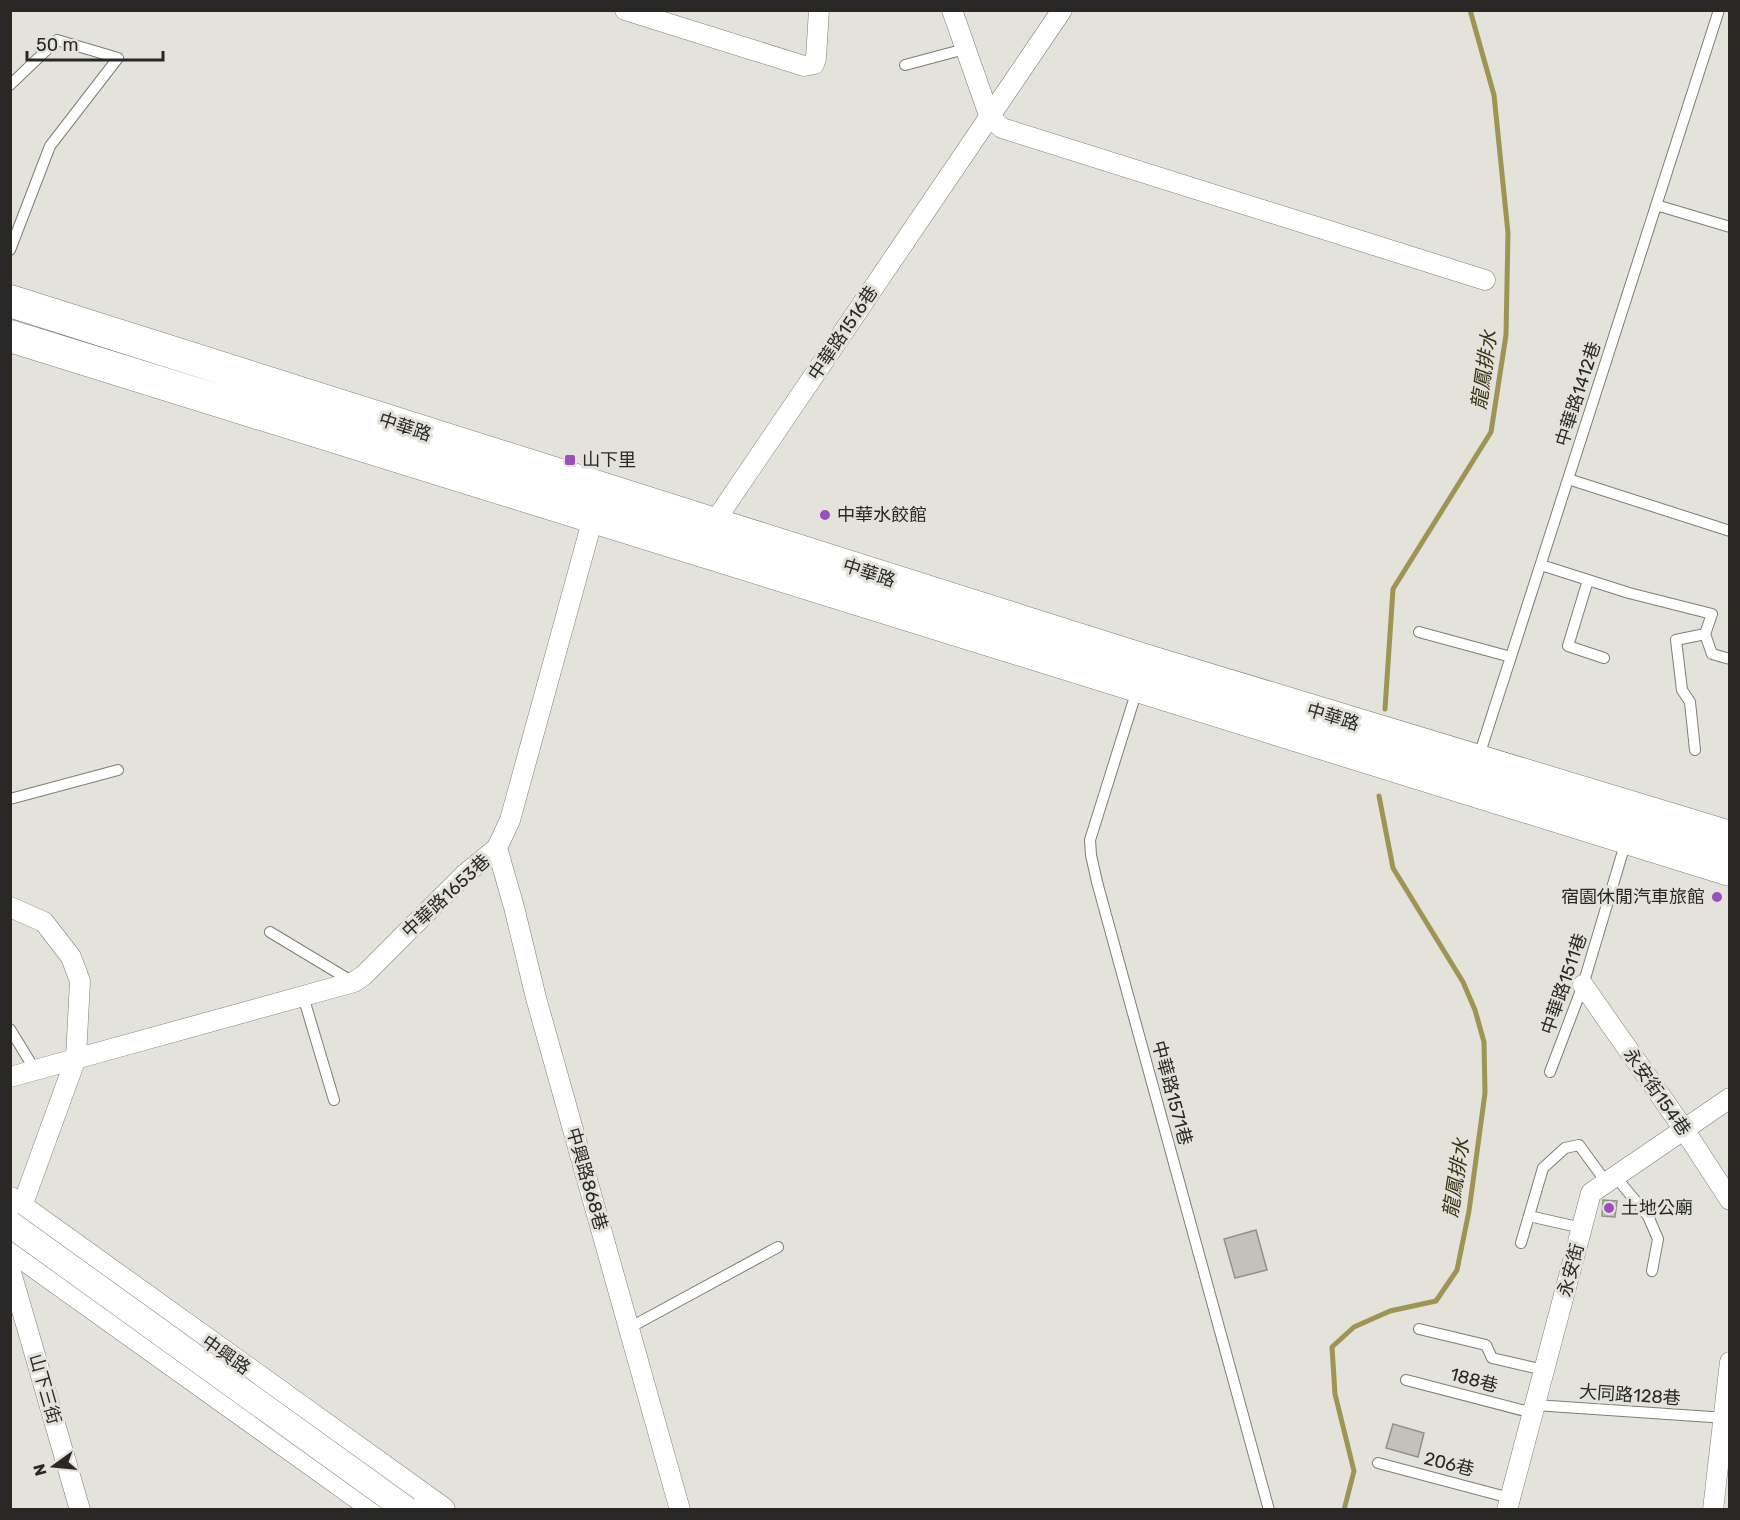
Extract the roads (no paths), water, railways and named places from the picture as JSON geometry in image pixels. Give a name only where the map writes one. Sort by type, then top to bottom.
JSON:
[{"type":"main road","name":"中華路","points":[[10,301],[597,504]]},
{"type":"main road","name":"中華路","points":[[10,336],[597,504],[707,538],[1141,659],[1473,774],[1627,837],[1730,870]]},
{"type":"main road","name":"中華路","points":[[707,538],[1138,686],[1473,774],[1730,837]]},
{"type":"street","points":[[625,10],[804,66],[814,64],[816,58],[819,10]]},
{"type":"street","points":[[952,10],[990,118],[1002,128],[1485,280]]},
{"type":"street","name":"中華路1516巷","points":[[707,538],[1062,10]]},
{"type":"street","name":"中華路1653巷","points":[[10,1077],[354,982],[364,975],[464,875],[497,848],[510,820],[597,504]]},
{"type":"street","name":"中興路868巷","points":[[497,848],[536,998],[680,1509]]},
{"type":"street","points":[[10,907],[44,922],[71,957],[80,981],[76,1058],[14,1211],[10,1240]]},
{"type":"street","name":"永安街154巷","points":[[1583,985],[1683,1128],[1730,1200]]},
{"type":"street","name":"永安街","points":[[1509,1503],[1591,1193],[1730,1098]]},
{"type":"street","name":"中興路","points":[[14,1211],[407,1509]]},
{"type":"street","name":"中興路","points":[[14,1211],[442,1509]]},
{"type":"street","name":"中興路","points":[[10,1247],[378,1509]]},
{"type":"street","points":[[10,1263],[353,1509]]},
{"type":"street","name":"山下三街","points":[[10,1269],[80,1509]]},
{"type":"street","points":[[1713,1509],[1726,1418],[1730,1362]]},
{"type":"lane","name":"中華路1412巷","points":[[1473,774],[1719,10]]},
{"type":"lane","points":[[10,85],[57,40],[118,58],[50,146],[10,250]]},
{"type":"lane","points":[[905,65],[965,49]]},
{"type":"lane","points":[[1656,205],[1730,227]]},
{"type":"lane","points":[[1568,479],[1730,531]]},
{"type":"lane","points":[[1541,565],[1629,593],[1712,614],[1705,634],[1712,654],[1730,658]]},
{"type":"lane","points":[[1588,580],[1568,646],[1604,658]]},
{"type":"lane","points":[[1419,632],[1511,657]]},
{"type":"lane","points":[[1695,750],[1690,702],[1682,690],[1676,640],[1705,634]]},
{"type":"lane","name":"中華路1571巷","points":[[1138,686],[1090,840],[1091,855],[1269,1509]]},
{"type":"lane","points":[[10,799],[118,770]]},
{"type":"lane","name":"中華路1511巷","points":[[1550,1072],[1583,985],[1627,837]]},
{"type":"lane","points":[[270,932],[354,982]]},
{"type":"lane","points":[[303,996],[334,1100]]},
{"type":"lane","points":[[10,1029],[35,1070]]},
{"type":"lane","points":[[1521,1243],[1543,1168],[1565,1148],[1579,1145],[1648,1216],[1658,1239],[1652,1271]]},
{"type":"lane","points":[[1529,1216],[1582,1228]]},
{"type":"lane","points":[[629,1328],[778,1247]]},
{"type":"lane","points":[[1419,1329],[1486,1345],[1492,1358],[1544,1370]]},
{"type":"lane","name":"188巷","points":[[1406,1380],[1534,1409]]},
{"type":"lane","name":"大同路128巷","points":[[1534,1409],[1726,1418]]},
{"type":"lane","name":"206巷","points":[[1378,1463],[1509,1503]]},
{"type":"waterway","name":"龍鳳排水","points":[[1385,709],[1393,589],[1491,432],[1506,335],[1508,233],[1494,95],[1470,10]]},
{"type":"waterway","name":"龍鳳排水","points":[[1344,1510],[1354,1471],[1335,1394],[1332,1347],[1354,1327],[1390,1311],[1436,1301],[1457,1270],[1469,1211],[1485,1093],[1484,1042],[1475,1010],[1463,982],[1393,868],[1379,796]]},
{"type":"place","name":"山下里","points":[[570,460]]},
{"type":"place","name":"中華水餃館","points":[[825,515]]},
{"type":"place","name":"宿園休閒汽車旅館","points":[[1717,897]]},
{"type":"place","name":"土地公廟","points":[[1609,1208]]}]
